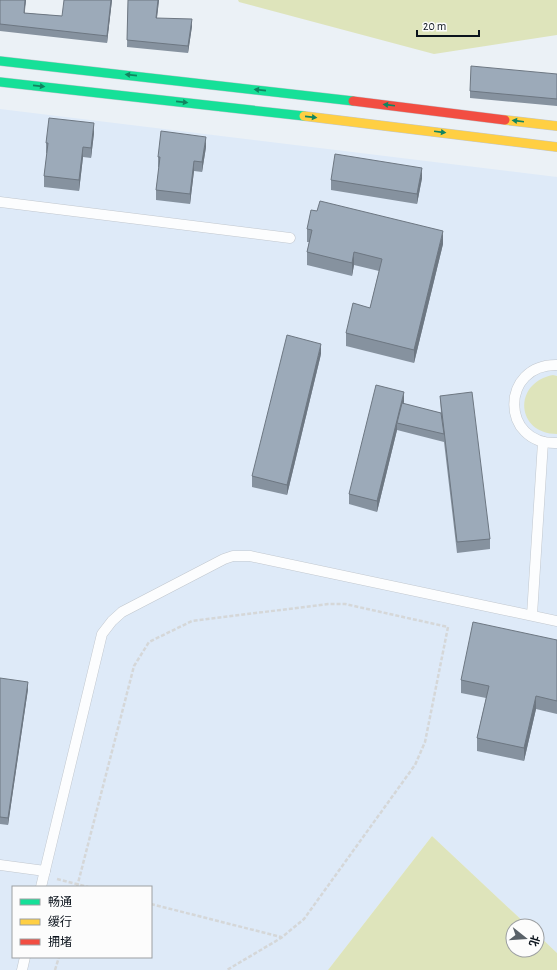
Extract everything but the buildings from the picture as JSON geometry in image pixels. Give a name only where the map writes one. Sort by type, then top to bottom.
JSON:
[{"type":"street","points":[[0,60],[557,126]]},
{"type":"street","points":[[0,82],[378,124],[557,147]]},
{"type":"lane","points":[[0,202],[290,238]]},
{"type":"lane","points":[[557,365],[542,366],[527,374],[519,383],[513,405],[515,416],[520,426],[528,435],[542,442],[557,443]]},
{"type":"lane","points":[[532,616],[542,442]]},
{"type":"lane","points":[[42,886],[102,634],[112,621],[122,612],[233,556],[250,556],[557,621]]},
{"type":"lane","points":[[0,865],[45,873]]},
{"type":"lane","points":[[22,970],[25,958]]},
{"type":"path","points":[[45,873],[77,886],[134,666],[150,642],[192,621],[328,604],[345,604],[448,626],[425,742],[415,765],[304,920],[281,938],[227,970]]},
{"type":"path","points":[[152,904],[281,938]]},
{"type":"path","points":[[55,970],[59,958]]},
{"type":"shaded area","points":[[0,109],[557,177],[557,953],[545,942],[545,918],[519,918],[432,836],[328,970],[0,970]]},
{"type":"green space","points":[[238,0],[557,0],[557,35],[434,54],[239,2]]},
{"type":"green space","points":[[553,375],[557,376],[557,434],[543,432],[533,426],[527,417],[524,408],[525,397],[531,388],[540,380]]},
{"type":"green space","points":[[432,836],[519,918],[505,918],[505,958],[545,958],[545,942],[557,953],[557,970],[328,970]]},
{"type":"traffic: fast","points":[[0,61],[353,101]]},
{"type":"traffic: fast","points":[[0,82],[304,116]]},
{"type":"traffic: slow","points":[[304,116],[557,147]]},
{"type":"traffic: slow","points":[[505,120],[557,126]]},
{"type":"traffic: jam","points":[[353,101],[505,120]]}]
